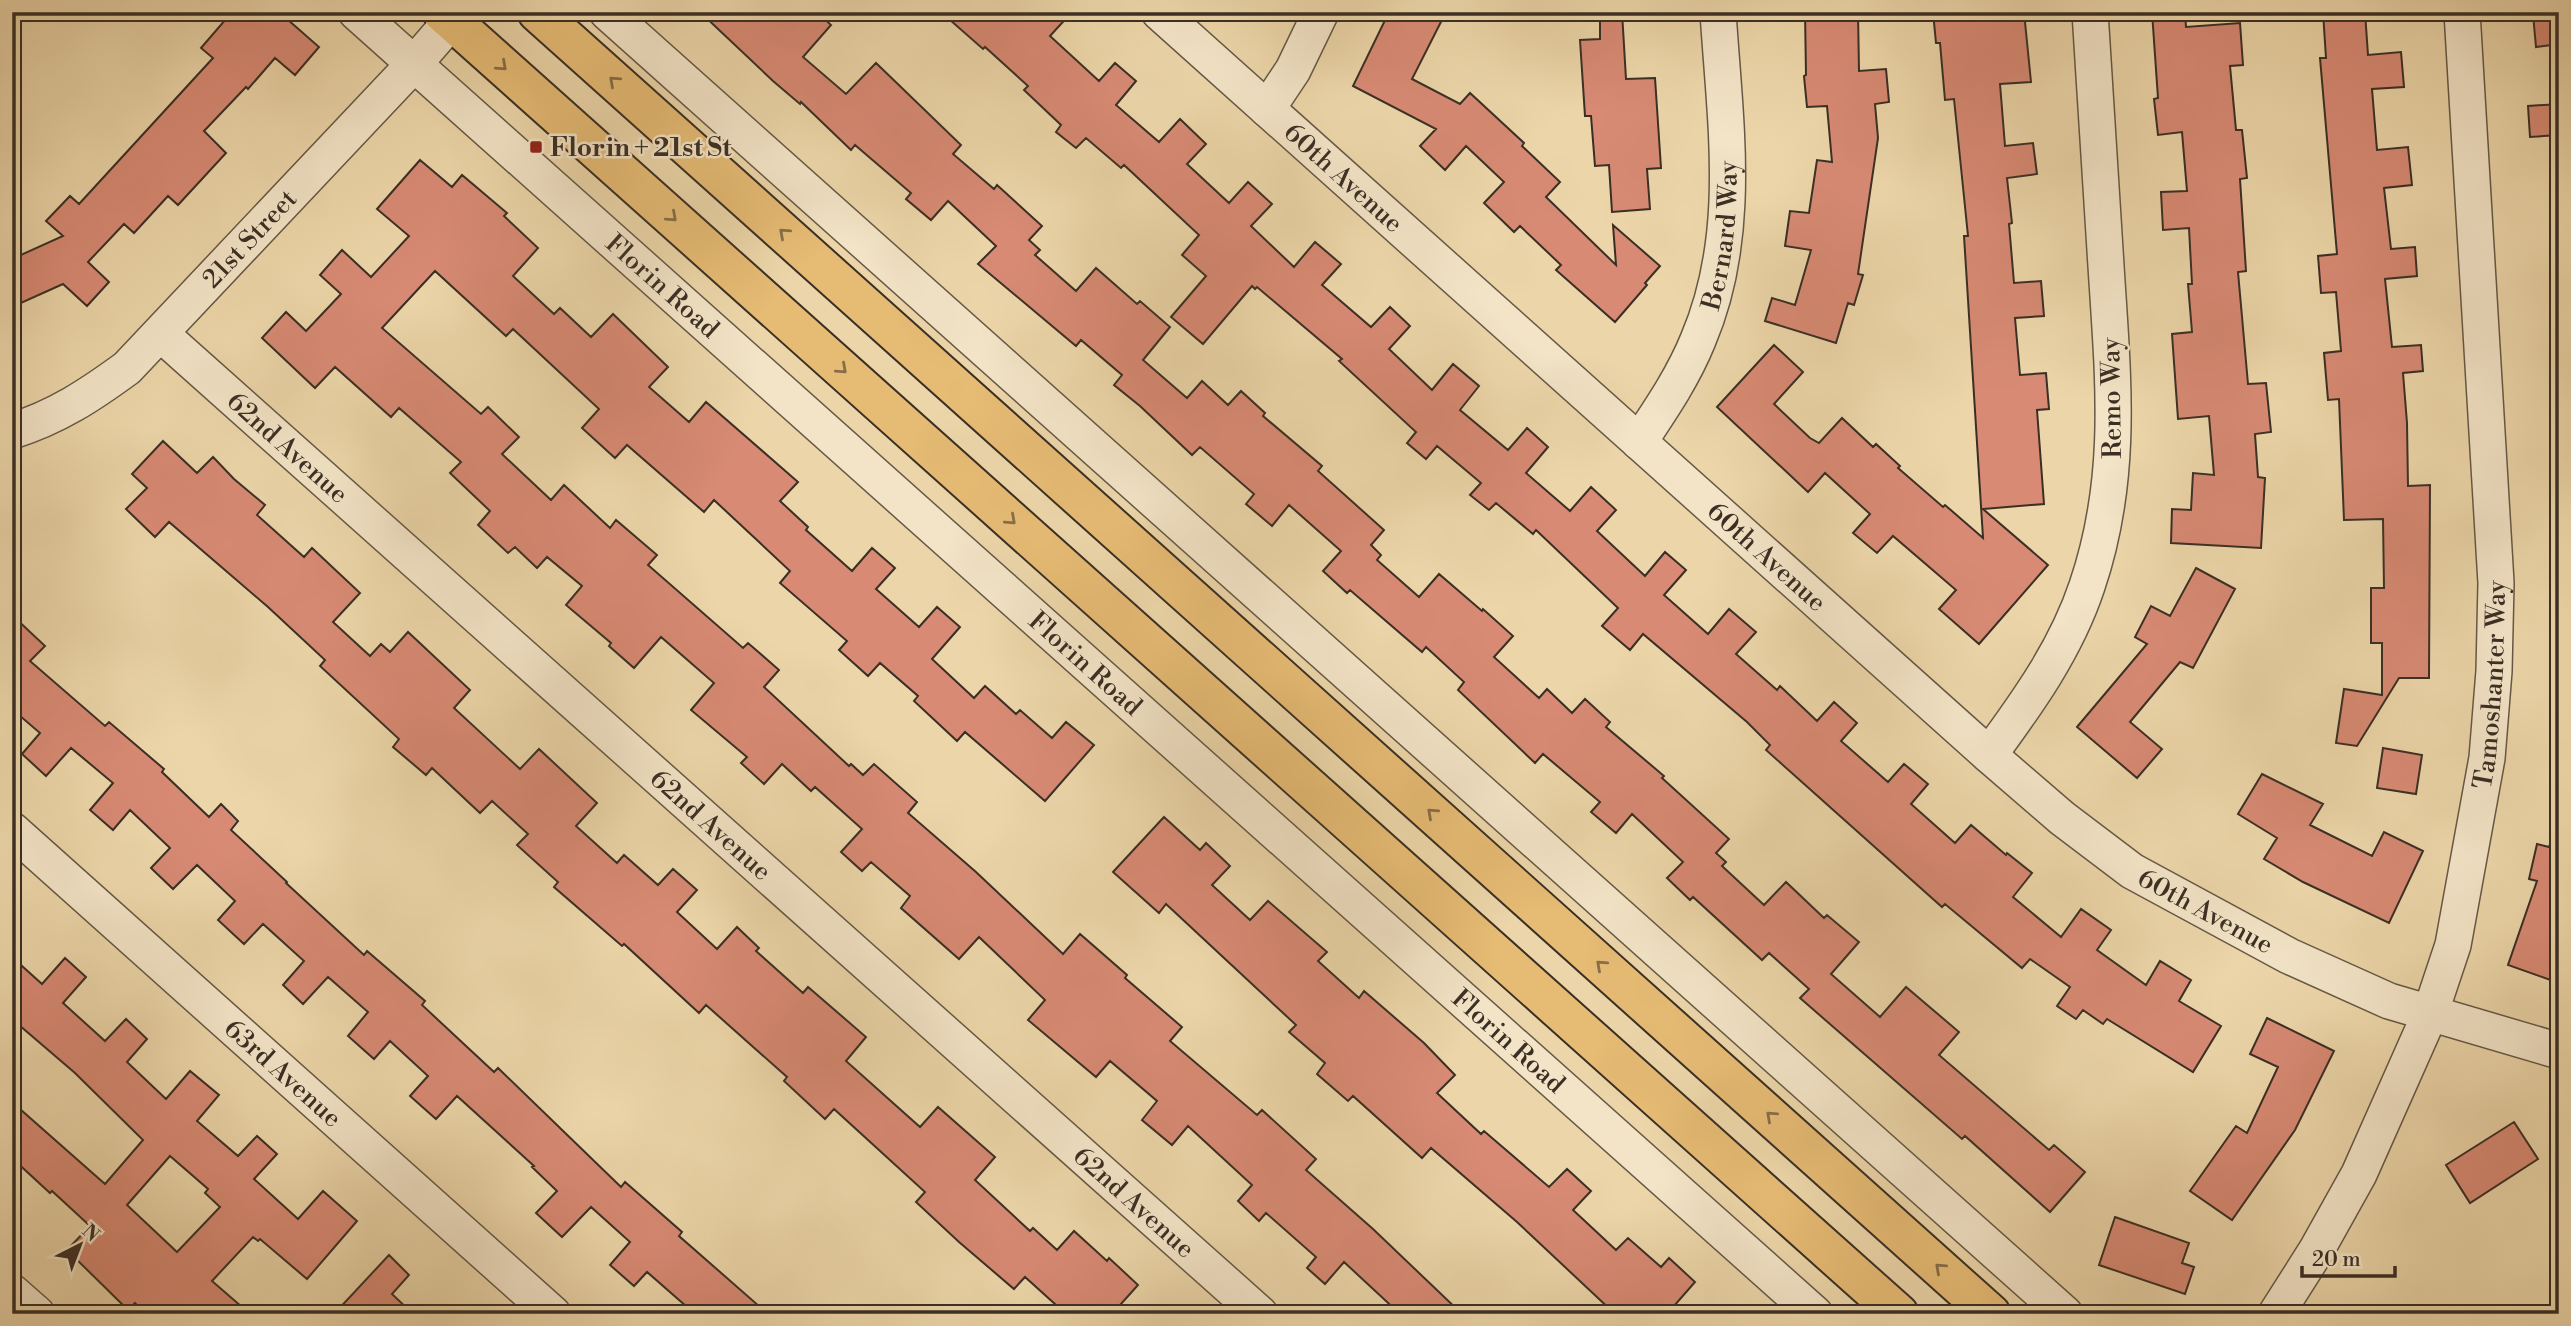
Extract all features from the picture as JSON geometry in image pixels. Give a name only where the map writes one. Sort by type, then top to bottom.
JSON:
[{"type":"main road","points":[[537,12],[1991,1314]]},
{"type":"main road","points":[[451,15],[1899,1314]]},
{"type":"street","name":"Florin Road","points":[[356,12],[1815,1314]]},
{"type":"street","points":[[607,12],[2065,1314]]},
{"type":"street","name":"60th Avenue","points":[[1159,12],[1989,755],[2062,818],[2133,871],[2289,956],[2389,1000],[2559,1051]]},
{"type":"street","points":[[1267,109],[1293,70],[1321,12]]},
{"type":"street","name":"Bernard Way","points":[[1639,442],[1673,390],[1698,339],[1716,286],[1726,237],[1729,180],[1718,12]]},
{"type":"street","name":"Remo Way","points":[[1989,755],[2035,691],[2071,626],[2087,586],[2101,537],[2113,468],[2115,399],[2090,12]]},
{"type":"street","name":"Tamoshanter Way","points":[[2276,1314],[2316,1251],[2359,1174],[2430,1014],[2453,945],[2487,758],[2494,671],[2496,583],[2462,12]]},
{"type":"street","name":"21st Street","points":[[12,430],[36,423],[84,400],[127,368],[414,64],[451,15]]},
{"type":"street","name":"62nd Avenue","points":[[161,334],[1260,1314]]},
{"type":"street","name":"63rd Avenue","points":[[12,830],[553,1314]]},
{"type":"street","points":[[12,1292],[37,1314]]},
{"type":"building","points":[[232,12],[279,12],[319,47],[295,75],[275,58],[248,89],[246,87],[204,131],[226,153],[178,205],[168,196],[134,233],[124,224],[88,262],[109,282],[87,306],[63,284],[12,307],[12,259],[63,236],[46,221],[70,196],[79,204],[213,58],[201,48]]},
{"type":"building","points":[[700,12],[817,12],[831,25],[803,57],[846,94],[876,63],[961,145],[953,154],[994,189],[997,185],[1042,226],[1029,240],[1040,250],[1035,255],[1076,291],[1096,268],[1137,304],[1140,301],[1170,327],[1143,360],[1187,398],[1202,381],[1228,405],[1241,391],[1265,413],[1263,416],[1322,466],[1318,471],[1384,530],[1371,545],[1381,555],[1377,560],[1419,597],[1439,574],[1482,611],[1483,609],[1513,636],[1494,657],[1539,698],[1547,689],[1572,713],[1585,699],[1610,722],[1606,727],[1664,776],[1662,778],[1729,839],[1716,853],[1726,862],[1722,866],[1764,905],[1786,882],[1824,918],[1827,915],[1859,942],[1831,974],[1880,1017],[1906,987],[1959,1032],[1939,1055],[2049,1150],[2054,1145],[2085,1172],[2050,1212],[1965,1136],[1962,1139],[1800,998],[1809,989],[1769,953],[1762,960],[1693,897],[1690,900],[1667,878],[1683,862],[1632,814],[1616,833],[1591,812],[1600,802],[1543,754],[1535,763],[1458,690],[1464,682],[1426,647],[1422,652],[1350,590],[1347,593],[1323,571],[1341,551],[1289,505],[1272,526],[1246,504],[1254,494],[1200,447],[1192,455],[1114,385],[1122,375],[1081,340],[1076,346],[978,264],[996,246],[948,201],[931,220],[906,199],[911,193],[855,145],[851,150]]},
{"type":"building","points":[[941,12],[1072,12],[1050,36],[1099,81],[1115,63],[1136,81],[1116,105],[1159,142],[1180,119],[1206,144],[1187,164],[1229,203],[1248,182],[1272,204],[1251,226],[1294,267],[1315,242],[1341,264],[1322,285],[1371,327],[1390,307],[1410,326],[1389,349],[1432,390],[1453,364],[1479,386],[1460,410],[1508,450],[1527,428],[1548,447],[1526,473],[1570,511],[1591,487],[1616,510],[1597,531],[1645,576],[1665,552],[1686,570],[1664,595],[1708,634],[1729,609],[1756,632],[1736,654],[1777,690],[1780,686],[1817,721],[1834,702],[1857,723],[1841,741],[1888,782],[1904,764],[1928,784],[1911,804],[1955,843],[1971,825],[2032,873],[2013,897],[2061,937],[2081,909],[2111,930],[2097,950],[2146,985],[2160,961],[2191,980],[2179,1001],[2221,1026],[2193,1072],[2107,1019],[2103,1024],[2083,1010],[2076,1019],[2057,1006],[2070,987],[2030,959],[2022,968],[1945,904],[1942,907],[1766,750],[1770,745],[1747,722],[1643,634],[1630,650],[1602,626],[1618,608],[1536,530],[1533,534],[1496,503],[1489,510],[1470,495],[1481,483],[1437,446],[1426,459],[1407,443],[1416,432],[1339,361],[1342,359],[1257,287],[1255,289],[1252,286],[1203,344],[1171,317],[1206,276],[1182,255],[1199,235],[1124,165],[1121,168],[1086,138],[1076,148],[1056,132],[1061,125],[1024,90],[1028,86]]},
{"type":"building","points":[[1389,12],[1446,12],[1412,79],[1460,104],[1470,93],[1524,143],[1522,146],[1560,182],[1546,197],[1616,265],[1613,225],[1660,266],[1615,322],[1556,270],[1561,265],[1520,226],[1514,232],[1484,203],[1504,182],[1466,146],[1445,170],[1420,146],[1436,129],[1353,86]]},
{"type":"building","points":[[1600,12],[1622,12],[1626,79],[1655,78],[1661,168],[1647,169],[1650,209],[1612,212],[1609,165],[1595,166],[1591,116],[1585,116],[1580,40],[1600,39]]},
{"type":"building","points":[[1805,12],[1858,12],[1859,71],[1886,69],[1889,102],[1875,104],[1878,138],[1858,274],[1863,275],[1854,305],[1848,303],[1836,343],[1765,321],[1772,298],[1795,305],[1811,250],[1785,246],[1790,211],[1809,213],[1817,160],[1832,162],[1827,106],[1807,107],[1804,76]]},
{"type":"building","points":[[1933,12],[2024,12],[2031,82],[2000,84],[2005,146],[2033,143],[2037,174],[2007,178],[2014,283],[2041,281],[2044,316],[2015,318],[2020,375],[2046,373],[2049,409],[2037,410],[2044,504],[1983,509],[2048,565],[1979,644],[1939,609],[1956,590],[1893,536],[1877,553],[1853,533],[1870,514],[1825,473],[1808,492],[1717,407],[1774,345],[1803,372],[1774,404],[1810,438],[1819,443],[1842,418],[1873,447],[1876,444],[1900,466],[1898,468],[1943,507],[1945,505],[1983,538],[1964,236],[1968,236],[1954,99],[1945,100],[1940,43],[1936,43]]},
{"type":"building","points":[[2152,12],[2185,12],[2186,27],[2240,23],[2243,65],[2230,66],[2236,130],[2242,130],[2247,178],[2240,179],[2246,271],[2238,272],[2248,384],[2266,383],[2271,432],[2255,434],[2258,477],[2265,478],[2261,548],[2171,543],[2172,509],[2191,510],[2193,473],[2214,475],[2209,416],[2178,419],[2172,334],[2192,332],[2188,284],[2192,284],[2189,228],[2163,230],[2161,192],[2187,191],[2182,132],[2158,135],[2154,99],[2158,98]]},
{"type":"building","points":[[2323,12],[2365,12],[2368,55],[2401,52],[2404,87],[2372,89],[2377,150],[2408,147],[2412,185],[2384,188],[2391,249],[2415,247],[2417,276],[2385,279],[2392,347],[2421,345],[2423,371],[2403,373],[2408,486],[2430,485],[2429,678],[2399,678],[2357,746],[2336,743],[2344,689],[2382,695],[2382,643],[2371,643],[2371,588],[2384,588],[2383,519],[2344,520],[2339,399],[2328,400],[2324,353],[2341,351],[2336,292],[2321,293],[2318,256],[2337,254],[2320,58],[2326,58]]},
{"type":"building","points":[[2559,12],[2559,44],[2536,47],[2533,14]]},
{"type":"building","points":[[2559,104],[2559,135],[2530,137],[2528,106]]},
{"type":"building","points":[[420,160],[452,187],[462,175],[507,213],[504,216],[538,248],[513,276],[554,314],[560,308],[591,337],[613,314],[668,367],[649,387],[689,422],[706,402],[798,482],[780,501],[808,527],[806,530],[852,571],[872,548],[895,568],[876,589],[919,627],[937,607],[960,627],[932,659],[974,698],[985,686],[1016,714],[1020,710],[1052,738],[1066,722],[1094,745],[1045,801],[965,732],[957,741],[914,701],[918,696],[880,663],[868,676],[839,650],[847,641],[780,583],[790,571],[714,500],[704,512],[627,445],[615,458],[582,428],[599,409],[513,329],[506,336],[435,271],[382,328],[481,414],[488,407],[519,437],[502,454],[551,500],[564,485],[610,528],[616,520],[657,555],[648,565],[743,648],[748,643],[779,670],[764,687],[849,766],[851,764],[863,775],[874,764],[917,802],[908,813],[976,872],[1063,954],[1080,934],[1127,975],[1125,978],[1182,1027],[1170,1041],[1257,1115],[1262,1110],[1316,1159],[1306,1170],[1462,1314],[1400,1314],[1344,1262],[1325,1284],[1307,1268],[1316,1257],[1266,1213],[1259,1221],[1238,1201],[1252,1185],[1188,1126],[1172,1145],[1142,1120],[1157,1101],[1110,1061],[1096,1077],[1028,1020],[1045,1000],[979,937],[959,959],[901,908],[910,896],[871,862],[862,871],[841,852],[862,829],[815,787],[811,791],[782,764],[764,784],[741,763],[747,757],[691,710],[714,683],[661,637],[634,668],[609,646],[611,643],[566,605],[582,586],[547,557],[537,568],[515,547],[508,553],[478,525],[490,511],[450,473],[461,462],[399,408],[391,417],[335,367],[315,388],[262,338],[286,312],[306,331],[341,294],[320,275],[342,250],[371,277],[409,236],[377,209]]},
{"type":"building","points":[[163,441],[197,473],[213,457],[265,505],[257,515],[304,557],[312,548],[360,593],[333,622],[370,656],[381,644],[390,652],[408,632],[470,690],[454,708],[520,769],[539,749],[597,803],[576,826],[617,863],[624,855],[658,885],[673,869],[697,890],[677,912],[717,949],[737,927],[759,948],[756,951],[803,993],[808,987],[866,1037],[846,1061],[920,1127],[938,1107],[995,1157],[975,1180],[1030,1231],[1033,1228],[1057,1250],[1074,1231],[1138,1285],[1112,1314],[1066,1314],[1025,1277],[1014,1289],[959,1242],[916,1202],[925,1192],[834,1109],[825,1119],[784,1081],[787,1077],[706,1005],[699,1013],[624,944],[622,946],[554,887],[558,882],[517,845],[528,834],[492,801],[480,813],[432,768],[426,775],[393,747],[399,739],[320,666],[325,660],[268,607],[169,522],[155,537],[126,509],[147,488],[132,474]]},
{"type":"building","points":[[2196,568],[2235,589],[2193,668],[2180,662],[2130,722],[2162,749],[2137,778],[2077,727],[2147,644],[2135,637],[2151,606],[2170,616]]},
{"type":"building","points":[[12,615],[45,646],[30,661],[105,726],[109,722],[164,769],[162,772],[209,817],[221,804],[238,821],[231,830],[286,883],[364,955],[367,951],[425,1001],[422,1005],[494,1072],[498,1068],[621,1187],[625,1182],[682,1232],[679,1236],[768,1314],[695,1314],[647,1272],[634,1286],[610,1265],[630,1242],[591,1207],[562,1237],[536,1213],[557,1191],[532,1167],[534,1166],[457,1096],[436,1119],[410,1096],[428,1076],[390,1041],[374,1059],[348,1036],[368,1012],[328,977],[303,1004],[283,985],[304,961],[263,924],[244,944],[218,920],[235,901],[197,865],[173,889],[151,868],[170,848],[130,810],[113,830],[90,810],[113,783],[71,748],[46,776],[22,754],[40,733],[12,709]]},
{"type":"building","points":[[2383,748],[2422,755],[2416,794],[2377,788]]},
{"type":"building","points":[[2262,774],[2323,804],[2310,825],[2372,856],[2384,832],[2423,851],[2389,923],[2303,882],[2264,859],[2277,838],[2238,814]]},
{"type":"building","points":[[1164,817],[1200,850],[1206,843],[1230,866],[1212,885],[1250,920],[1268,901],[1327,952],[1318,961],[1359,998],[1364,991],[1424,1043],[1455,1075],[1437,1093],[1481,1134],[1484,1131],[1549,1187],[1567,1169],[1591,1191],[1573,1210],[1616,1250],[1628,1238],[1661,1267],[1669,1258],[1695,1282],[1667,1314],[1615,1314],[1517,1222],[1431,1148],[1422,1158],[1353,1096],[1348,1101],[1317,1074],[1325,1063],[1289,1032],[1296,1025],[1166,904],[1159,913],[1113,872]]},
{"type":"building","points":[[2555,830],[2559,830],[2559,983],[2508,965],[2537,881],[2529,879],[2537,844],[2549,847]]},
{"type":"building","points":[[12,957],[42,984],[65,958],[86,977],[63,1003],[105,1041],[126,1019],[147,1039],[127,1062],[166,1099],[190,1071],[219,1095],[197,1121],[238,1156],[257,1136],[277,1154],[254,1179],[298,1219],[323,1191],[357,1221],[307,1279],[260,1239],[258,1241],[253,1237],[212,1281],[250,1314],[145,1314],[135,1303],[128,1310],[67,1250],[90,1226],[12,1158],[12,1102],[105,1184],[143,1140],[75,1073],[12,1019]],"holes":[[[170,1156],[208,1189],[205,1193],[220,1207],[177,1252],[127,1205]]]},
{"type":"building","points":[[2267,1018],[2334,1051],[2295,1130],[2232,1220],[2190,1191],[2236,1126],[2247,1133],[2278,1067],[2250,1054]]},
{"type":"building","points":[[2514,1122],[2538,1159],[2470,1203],[2446,1165]]},
{"type":"building","points":[[2115,1217],[2189,1243],[2182,1263],[2194,1267],[2185,1294],[2099,1265]]},
{"type":"building","points":[[389,1255],[409,1275],[392,1294],[413,1314],[334,1314]]},
{"type":"place","name":"Florin + 21st St","points":[[536,147]]}]
